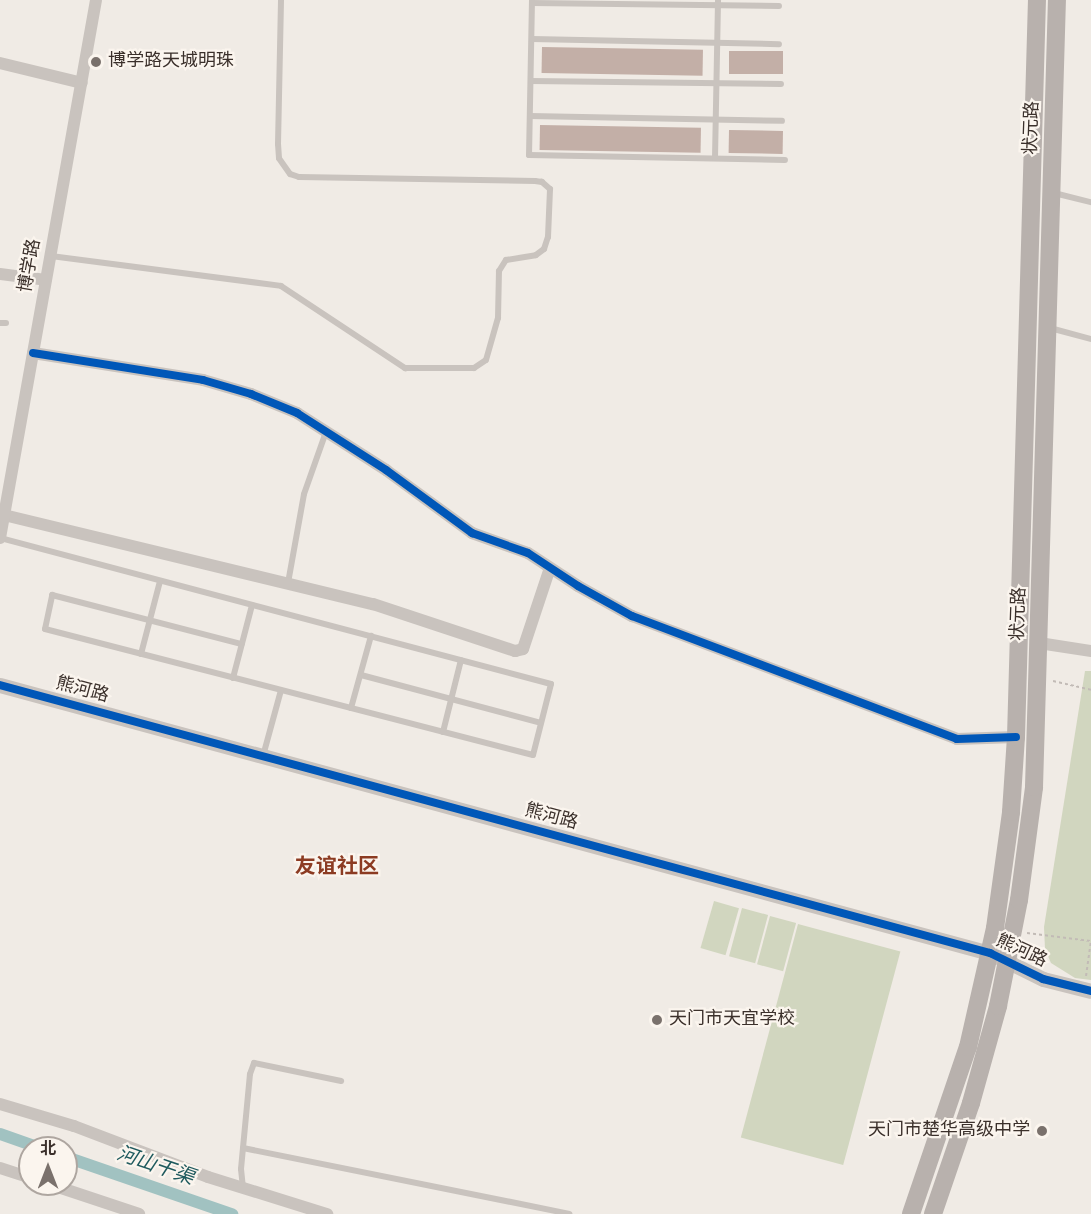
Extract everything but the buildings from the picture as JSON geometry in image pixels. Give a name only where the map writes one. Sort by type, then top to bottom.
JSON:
[{"type":"main road","points":[[1028,0],[1037,26]]},
{"type":"main road","name":"状元路","points":[[911,1214],[955,1088],[990,953],[1006,856],[1016,737],[1037,0]]},
{"type":"main road","name":"状元路","points":[[933,1214],[970,1103],[1014,932],[1033,796],[1039,677],[1046,327],[1057,0]]},
{"type":"main road","points":[[1056,33],[1061,15],[1072,0]]},
{"type":"street","name":"博学路","points":[[0,538],[4,497],[51,256],[96,0]]},
{"type":"street","points":[[0,63],[82,83]]},
{"type":"street","points":[[0,274],[46,280]]},
{"type":"street","points":[[33,353],[213,383],[251,394],[297,413],[386,470],[472,533],[528,553],[632,616],[750,662],[817,684],[957,739],[1016,737]]},
{"type":"street","points":[[4,515],[373,604],[520,652],[523,649],[550,568]]},
{"type":"street","points":[[1039,643],[1091,651]]},
{"type":"street","name":"熊河路","points":[[0,685],[990,953],[1043,979],[1088,990]]},
{"type":"street","points":[[0,1104],[74,1126],[243,1188],[327,1214]]},
{"type":"street","points":[[0,1168],[18,1174]]},
{"type":"street","points":[[78,1194],[139,1214]]},
{"type":"lane","points":[[51,256],[281,286],[405,368],[474,368],[486,360],[498,318],[499,271],[506,260],[536,255],[544,249],[548,237],[550,189],[542,182],[535,181],[298,177],[290,174],[279,158],[278,144],[281,0]]},
{"type":"lane","points":[[779,6],[718,2],[532,1],[530,155],[785,160]]},
{"type":"lane","points":[[715,158],[718,2]]},
{"type":"lane","points":[[532,39],[779,44]]},
{"type":"lane","points":[[531,81],[781,84]]},
{"type":"lane","points":[[530,116],[782,121]]},
{"type":"lane","points":[[1050,192],[1091,202]]},
{"type":"lane","points":[[1046,327],[1091,339]]},
{"type":"lane","points":[[288,583],[304,494],[326,432]]},
{"type":"lane","points":[[0,538],[551,684],[533,755],[45,629],[52,595],[242,644]]},
{"type":"lane","points":[[141,654],[160,580]]},
{"type":"lane","points":[[233,678],[252,605]]},
{"type":"lane","points":[[351,708],[371,636]]},
{"type":"lane","points":[[443,732],[461,660]]},
{"type":"lane","points":[[360,675],[541,723]]},
{"type":"lane","points":[[263,756],[281,690]]},
{"type":"lane","points":[[243,1188],[241,1169],[250,1074],[254,1063],[341,1081]]},
{"type":"lane","points":[[243,1148],[569,1214]]},
{"type":"path","points":[[1039,677],[1091,690]]},
{"type":"path","points":[[1014,932],[1091,941],[1088,990]]},
{"type":"green space","points":[[1085,671],[1091,671],[1091,980],[1075,978],[1051,963],[1045,949],[1044,927]]},
{"type":"green space","points":[[714,901],[739,908],[725,955],[700,948]]},
{"type":"green space","points":[[742,908],[768,915],[755,963],[729,956]]},
{"type":"green space","points":[[770,916],[796,923],[783,971],[757,964]]},
{"type":"green space","points":[[798,924],[900,951],[843,1165],[741,1137]]},
{"type":"waterway","name":"河山干渠","points":[[0,1134],[18,1140]]},
{"type":"waterway","name":"河山干渠","points":[[78,1161],[232,1214]]},
{"type":"cycle path","points":[[33,353],[203,380],[251,394],[297,413],[386,470],[472,533],[528,553],[578,586],[632,616],[957,739],[1016,737]]},
{"type":"cycle path","points":[[0,685],[990,953],[1043,979],[1091,991]]},
{"type":"place","name":"博学路天城明珠","points":[[96,62]]},
{"type":"place","name":"天门市天宜学校","points":[[657,1020]]},
{"type":"place","name":"天门市楚华高级中学","points":[[1042,1131]]},
{"type":"district","name":"友谊社区","points":[[337,868]]}]
